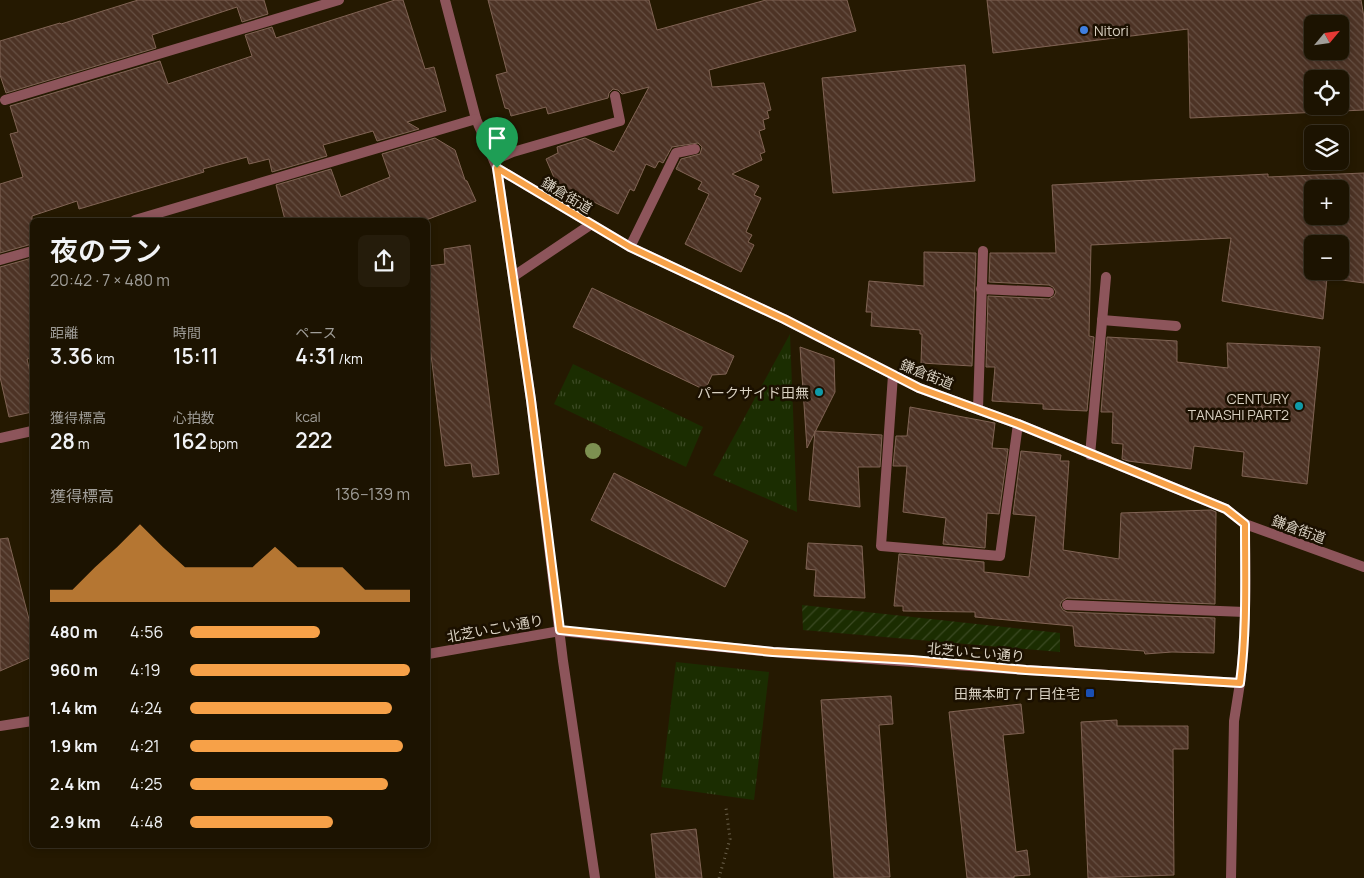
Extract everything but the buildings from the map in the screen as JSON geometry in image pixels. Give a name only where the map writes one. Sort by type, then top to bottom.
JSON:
[{"type":"street","points":[[5,100],[339,0]]},
{"type":"street","points":[[445,0],[476,119],[495,164],[514,276],[560,630],[595,878]]},
{"type":"street","points":[[495,164],[513,152],[620,121],[615,96]]},
{"type":"street","points":[[142,218],[476,119]]},
{"type":"street","points":[[630,247],[676,153],[695,149]]},
{"type":"street","name":"鎌倉街道","points":[[495,164],[590,225],[630,247],[784,319],[919,388],[978,408],[1226,509],[1245,524],[1364,567]]},
{"type":"street","points":[[514,276],[590,225]]},
{"type":"street","points":[[0,260],[30,251]]},
{"type":"street","points":[[978,408],[983,251]]},
{"type":"street","points":[[1090,454],[1106,277]]},
{"type":"street","points":[[981,289],[1049,292]]},
{"type":"street","points":[[1102,320],[1176,326]]},
{"type":"street","points":[[893,375],[881,546],[1000,556],[1018,424]]},
{"type":"street","points":[[0,438],[30,431]]},
{"type":"street","points":[[1231,878],[1234,721],[1243,659],[1245,612],[1245,524]]},
{"type":"street","points":[[1067,605],[1245,612]]},
{"type":"street","name":"北芝いこい通り","points":[[430,654],[560,630],[773,652],[1240,683]]},
{"type":"street","points":[[0,726],[30,721]]},
{"type":"path","points":[[719,878],[730,839],[726,808]]},
{"type":"green space","points":[[790,334],[797,512],[713,475]]},
{"type":"green space","points":[[573,364],[703,427],[686,467],[554,404]]},
{"type":"green space","points":[[802,605],[1060,633],[1060,652],[803,630]]},
{"type":"green space","points":[[676,662],[769,672],[754,800],[661,787]]},
{"type":"place","name":"Nitori","points":[[1084,30]]},
{"type":"place","name":"パークサイド田無","points":[[819,392]]},
{"type":"place","name":"CENTURY TANASHI PART2","points":[[1299,406]]},
{"type":"place","name":"田無本町７丁目住宅","points":[[1090,693]]},
{"type":"route","points":[[497,168],[590,225],[630,247],[784,319],[919,388],[978,408],[1226,509],[1245,524],[1245,612],[1240,683],[773,652],[560,630],[531,400],[497,168]]}]
